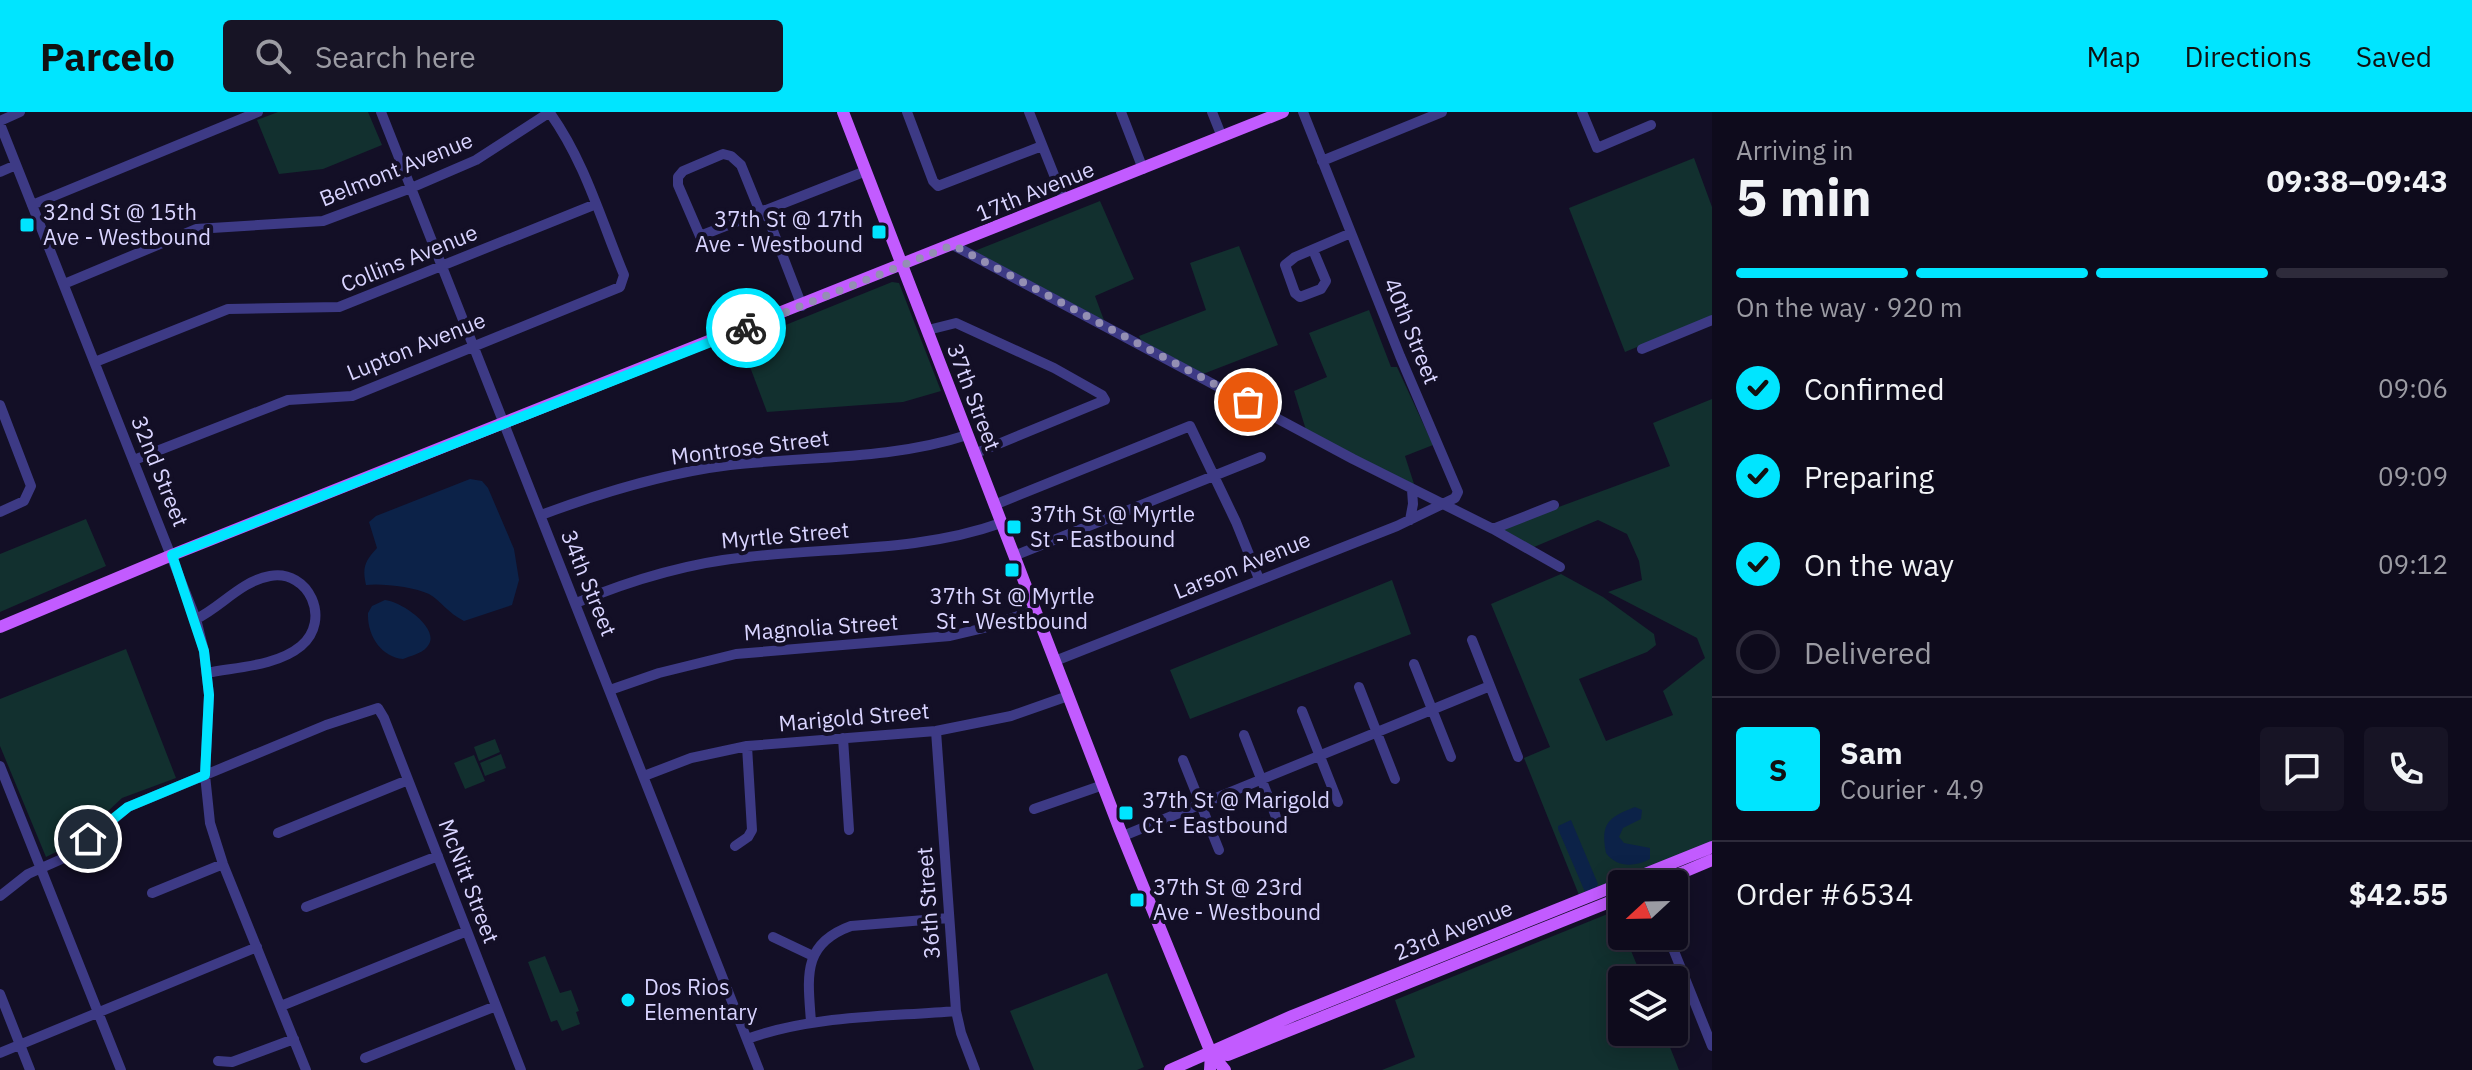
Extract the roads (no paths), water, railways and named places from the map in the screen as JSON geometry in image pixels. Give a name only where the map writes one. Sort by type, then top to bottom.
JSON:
[{"type":"main road","name":"37th Street","points":[[843,112],[1103,785]]},
{"type":"main road","name":"17th Avenue","points":[[0,627],[172,555],[1283,112]]},
{"type":"main road","points":[[1103,785],[1211,1053],[1225,1070]]},
{"type":"main road","name":"23rd Avenue","points":[[1170,1070],[1292,1016],[1711,856]]},
{"type":"main road","name":"23rd Avenue","points":[[1683,870],[1711,856]]},
{"type":"main road","name":"23rd Avenue","points":[[1211,1053],[1228,1055],[1608,903]]},
{"type":"main road","points":[[1210,1070],[1211,1053]]},
{"type":"street","points":[[0,122],[20,112]]},
{"type":"street","points":[[32,205],[258,112]]},
{"type":"street","name":"34th Street","points":[[381,112],[759,1070]]},
{"type":"street","points":[[550,112],[572,145],[596,204]]},
{"type":"street","name":"Belmont Avenue","points":[[64,284],[196,229],[323,221],[411,188],[493,151],[550,112]]},
{"type":"street","points":[[907,112],[933,181],[938,186],[1042,146]]},
{"type":"street","points":[[1029,112],[1064,200]]},
{"type":"street","points":[[1121,112],[1143,169]]},
{"type":"street","points":[[1212,112],[1222,137]]},
{"type":"street","name":"40th Street","points":[[1303,112],[1458,492],[1455,498],[1442,504]]},
{"type":"street","points":[[1322,161],[1442,112]]},
{"type":"street","points":[[1582,112],[1597,148],[1651,125]]},
{"type":"street","name":"32nd Street","points":[[0,122],[196,619],[209,695],[205,775],[210,823],[223,864],[306,1070]]},
{"type":"street","points":[[802,306],[762,211],[741,165],[731,156],[723,154],[683,171],[678,177],[678,185],[700,236],[762,211],[866,171]]},
{"type":"street","points":[[0,172],[16,165]]},
{"type":"street","name":"Collins Avenue","points":[[95,362],[228,309],[339,307],[596,204]]},
{"type":"street","name":"Lupton Avenue","points":[[134,460],[288,400],[352,396],[473,344],[620,287],[624,275],[596,204]]},
{"type":"street","points":[[1313,250],[1326,281],[1321,289],[1300,297],[1295,293],[1285,265],[1295,257],[1351,233]]},
{"type":"street","points":[[953,245],[1560,567]]},
{"type":"street","points":[[1642,349],[1712,320]]},
{"type":"street","points":[[928,330],[956,323],[1054,368],[1102,395],[1105,400],[974,454]]},
{"type":"street","points":[[0,405],[31,486],[24,501],[0,512]]},
{"type":"street","points":[[994,505],[1190,426],[1259,579]]},
{"type":"street","name":"Montrose Street","points":[[541,515],[598,494],[682,473],[732,465],[917,449],[967,435]]},
{"type":"street","points":[[1014,556],[1261,457]]},
{"type":"street","points":[[1410,520],[1412,490]]},
{"type":"street","name":"Larson Avenue","points":[[1055,661],[1410,520],[1442,504]]},
{"type":"street","points":[[1493,529],[1554,505]]},
{"type":"street","name":"Myrtle Street","points":[[576,603],[642,578],[720,560],[937,541],[1001,523]]},
{"type":"street","points":[[196,619],[211,612],[245,586],[275,575],[293,578],[304,586],[315,607],[313,631],[295,650],[271,660],[207,673]]},
{"type":"street","name":"Magnolia Street","points":[[610,690],[659,673],[736,654],[950,636],[1035,610]]},
{"type":"street","points":[[1472,640],[1518,757]]},
{"type":"street","points":[[1414,664],[1451,757]]},
{"type":"street","points":[[1123,836],[1490,686]]},
{"type":"street","points":[[1359,687],[1395,779]]},
{"type":"street","name":"Marigold Street","points":[[644,776],[691,758],[747,746],[936,731],[1011,716],[1068,696]]},
{"type":"street","name":"McNitt Street","points":[[205,775],[326,725],[378,708],[521,1070]]},
{"type":"street","points":[[1302,711],[1338,802]]},
{"type":"street","name":"36th Street","points":[[936,731],[956,1011],[975,1070]]},
{"type":"street","points":[[1244,735],[1280,827]]},
{"type":"street","points":[[843,738],[849,830]]},
{"type":"street","points":[[735,846],[752,830],[747,746]]},
{"type":"street","points":[[1183,760],[1219,850]]},
{"type":"street","points":[[0,766],[121,1070]]},
{"type":"street","points":[[0,896],[21,879],[73,854],[128,807],[205,775]]},
{"type":"street","points":[[278,833],[408,780]]},
{"type":"street","points":[[1034,809],[1103,785]]},
{"type":"street","points":[[306,907],[438,856]]},
{"type":"street","points":[[152,893],[223,864]]},
{"type":"street","points":[[811,1022],[808,978],[813,956],[825,940],[851,926],[949,918]]},
{"type":"street","points":[[281,1006],[467,931]]},
{"type":"street","points":[[773,937],[813,956]]},
{"type":"street","points":[[0,1053],[257,947]]},
{"type":"street","points":[[1674,950],[1712,1046]]},
{"type":"street","points":[[0,994],[30,1070]]},
{"type":"street","points":[[365,1058],[496,1006]]},
{"type":"street","points":[[747,1039],[785,1026],[811,1022],[956,1011]]},
{"type":"street","points":[[218,1061],[232,1062],[294,1039]]},
{"type":"water","points":[[470,479],[482,481],[488,488],[514,549],[519,580],[512,605],[464,621],[429,594],[398,586],[366,585],[366,565],[377,548],[369,522],[376,516]]},
{"type":"water","points":[[385,600],[401,605],[425,625],[430,640],[425,649],[403,659],[388,654],[377,644],[370,629],[368,613],[372,606]]},
{"type":"water","points":[[1635,807],[1642,810],[1641,819],[1623,828],[1619,837],[1624,843],[1650,848],[1650,859],[1638,864],[1621,864],[1606,853],[1604,835],[1608,822]]},
{"type":"water","points":[[1571,820],[1598,884],[1585,892],[1558,829],[1558,826]]},
{"type":"place","name":"32nd St @ 15th Ave - Westbound","points":[[27,225]]},
{"type":"place","name":"37th St @ 17th Ave - Westbound","points":[[879,232]]},
{"type":"place","name":"37th St @ Myrtle St - Eastbound","points":[[1014,527]]},
{"type":"place","name":"37th St @ Myrtle St - Westbound","points":[[1012,570]]},
{"type":"place","name":"37th St @ Marigold Ct - Eastbound","points":[[1126,813]]},
{"type":"place","name":"37th St @ 23rd Ave - Westbound","points":[[1137,900]]},
{"type":"place","name":"Dos Rios Elementary","points":[[628,1000]]}]
